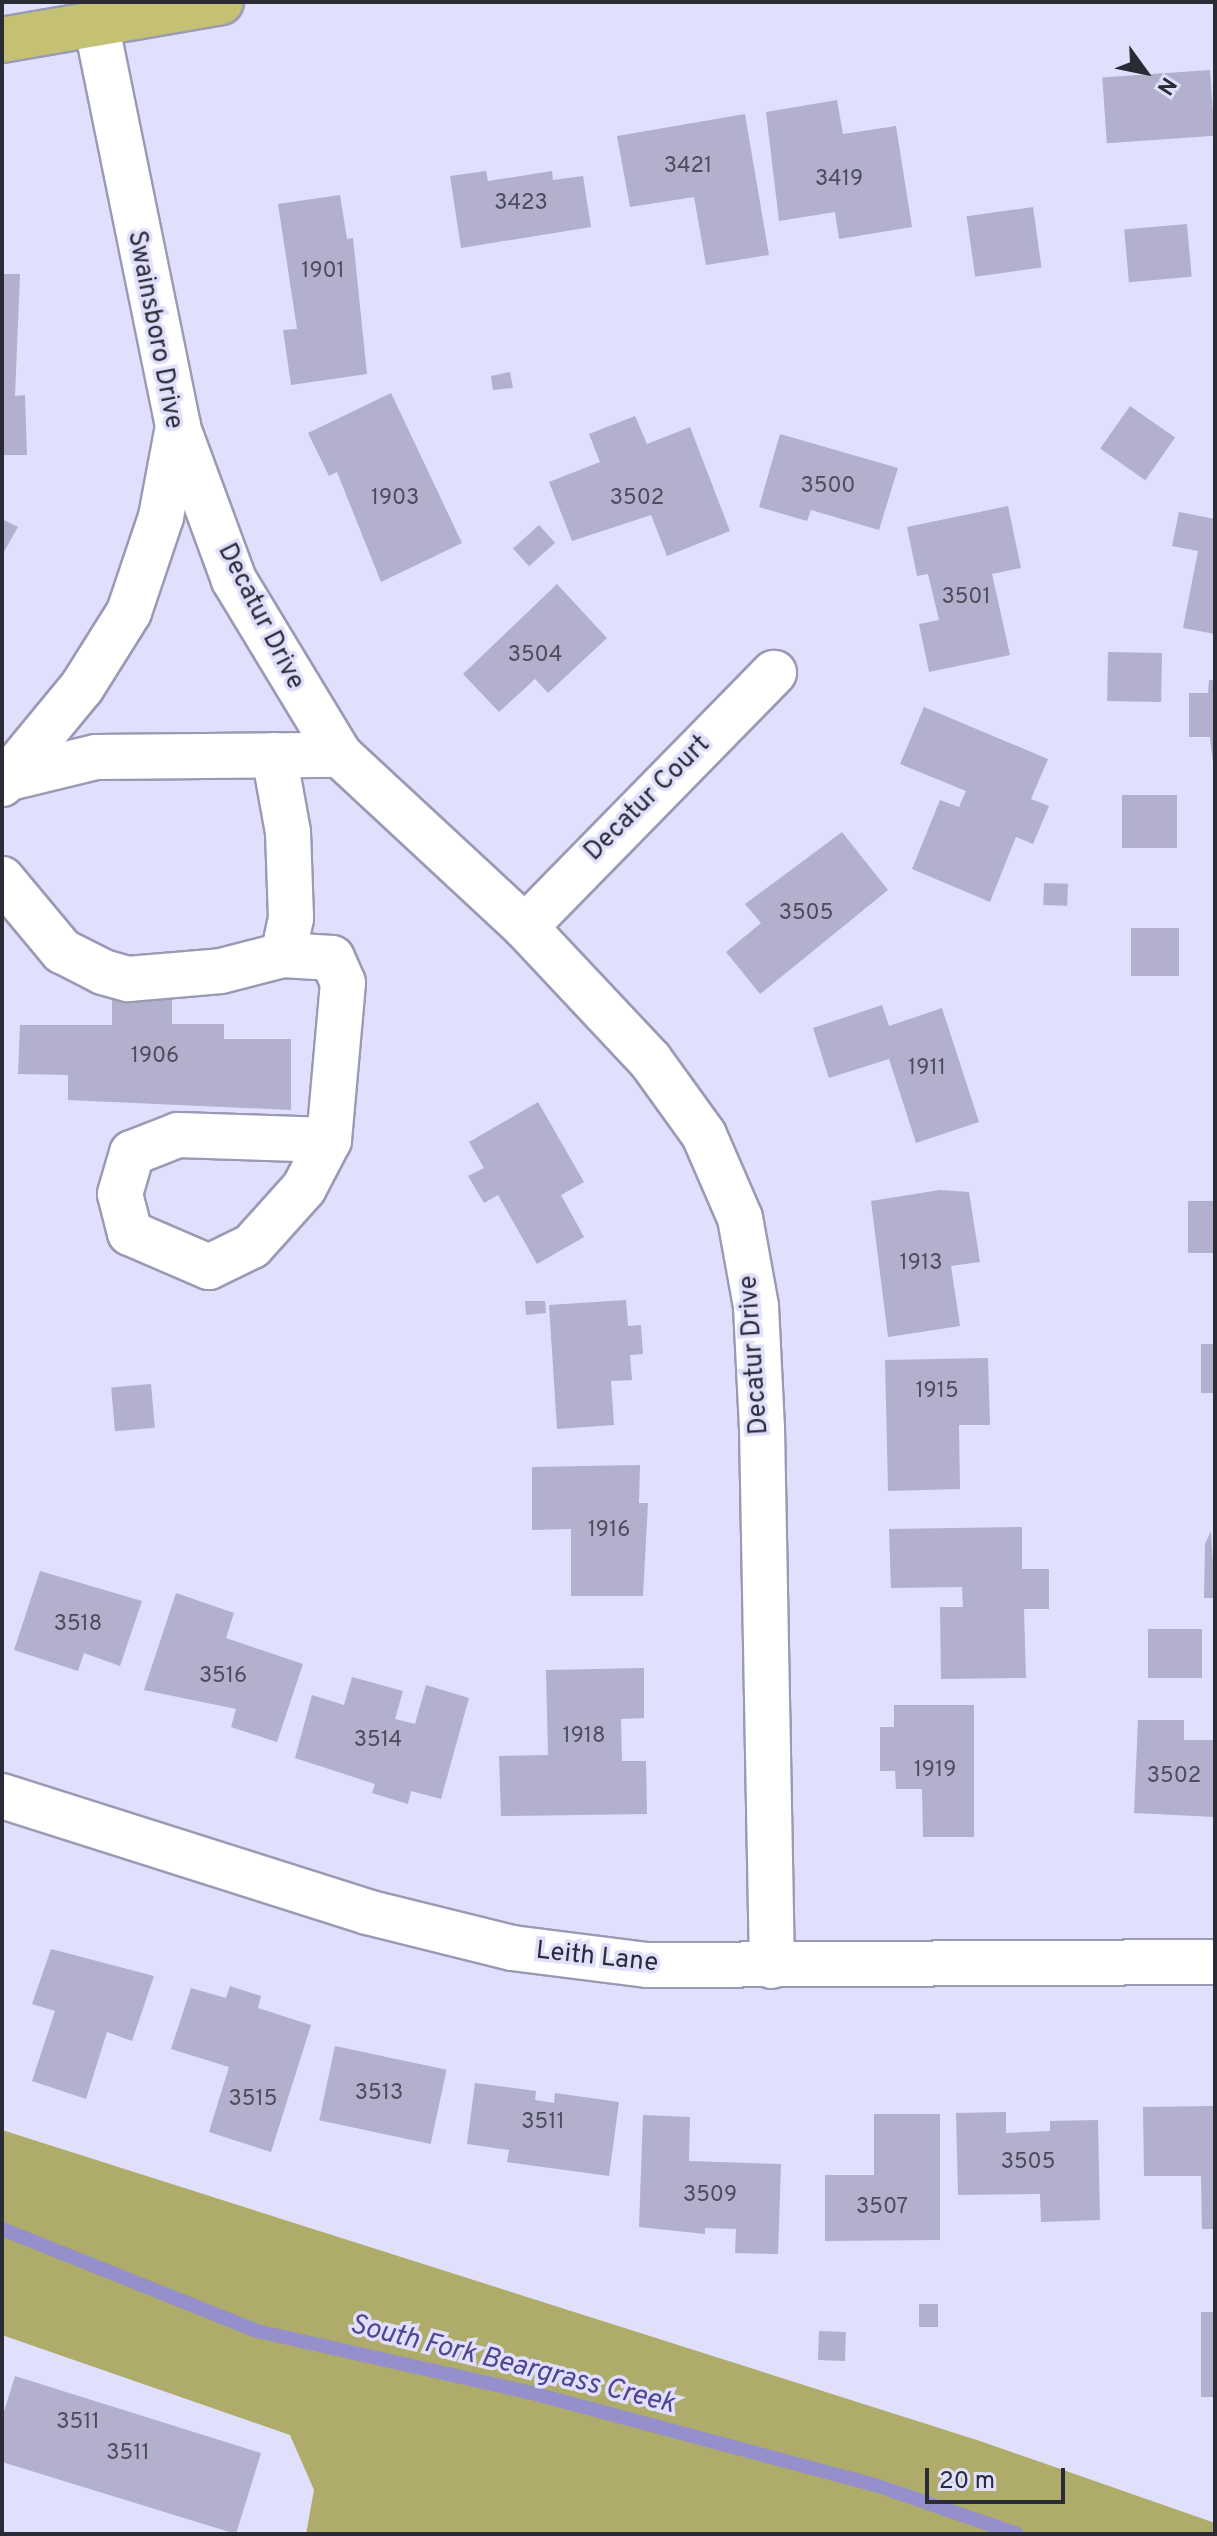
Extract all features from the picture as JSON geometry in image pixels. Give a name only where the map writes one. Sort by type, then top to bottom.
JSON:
[{"type":"main road","points":[[2,40],[221,2]]},
{"type":"street","name":"Swainsboro Drive","points":[[5,781],[82,687],[129,612],[161,517],[178,426],[96,24]]},
{"type":"street","name":"Decatur Drive","points":[[178,426],[234,580],[291,684],[340,755],[525,927],[650,1060],[704,1135],[740,1218],[756,1306],[762,1428],[772,1966]]},
{"type":"street","name":"Decatur Court","points":[[525,927],[774,673]]},
{"type":"street","points":[[274,755],[288,832],[291,918],[283,955]]},
{"type":"street","points":[[5,781],[96,757],[340,755]]},
{"type":"street","points":[[2,879],[62,951],[128,979],[221,971],[283,955],[332,958],[343,983],[329,1140]]},
{"type":"street","name":"Leith Lane","points":[[2,1796],[367,1912],[512,1948],[647,1965],[1215,1962]]},
{"type":"shaded area","points":[[2,2130],[980,2441],[1215,2523],[1215,2534],[306,2534],[314,2490],[290,2435],[2,2335]]},
{"type":"building","points":[[1210,70],[1215,136],[1107,143],[1102,78]]},
{"type":"building","points":[[837,100],[843,134],[896,126],[912,227],[839,239],[835,212],[779,221],[766,112]]},
{"type":"building","points":[[745,114],[769,255],[706,265],[694,197],[630,207],[617,136]]},
{"type":"building","points":[[486,171],[488,181],[552,171],[553,180],[583,176],[591,227],[461,248],[450,176]]},
{"type":"building","points":[[340,195],[347,239],[353,238],[367,374],[291,385],[283,330],[297,329],[278,204]]},
{"type":"building","points":[[1033,207],[1041,267],[975,277],[967,216]]},
{"type":"building","points":[[1187,224],[1192,277],[1129,282],[1124,229]]},
{"type":"building","points":[[2,274],[20,274],[15,396],[25,395],[27,455],[2,455]]},
{"type":"building","points":[[510,372],[513,388],[493,390],[491,376]]},
{"type":"building","points":[[391,393],[462,543],[381,582],[337,472],[329,476],[308,433]]},
{"type":"building","points":[[1130,406],[1175,438],[1145,480],[1100,449]]},
{"type":"building","points":[[635,416],[647,444],[690,427],[730,531],[667,556],[651,515],[572,541],[549,482],[600,462],[589,434]]},
{"type":"building","points":[[780,434],[898,468],[879,530],[811,510],[807,521],[759,507]]},
{"type":"building","points":[[1008,506],[1021,568],[992,574],[1010,655],[929,672],[919,624],[939,620],[928,574],[917,576],[907,527]]},
{"type":"building","points":[[1179,512],[1215,519],[1215,634],[1183,628],[1198,551],[1172,546]]},
{"type":"building","points":[[2,519],[18,527],[2,555]]},
{"type":"building","points":[[539,525],[555,543],[529,566],[513,548]]},
{"type":"building","points":[[557,584],[607,638],[548,693],[535,679],[499,712],[463,674]]},
{"type":"building","points":[[1108,652],[1162,653],[1161,702],[1107,701]]},
{"type":"building","points":[[1209,680],[1215,680],[1215,780],[1210,737],[1189,737],[1189,693],[1208,693]]},
{"type":"building","points":[[924,707],[1048,759],[1031,799],[1049,806],[1033,844],[1016,837],[990,902],[912,869],[940,800],[959,807],[966,791],[900,764]]},
{"type":"building","points":[[1122,795],[1177,795],[1177,848],[1122,848]]},
{"type":"building","points":[[842,832],[888,890],[760,994],[726,952],[761,923],[745,904]]},
{"type":"building","points":[[1044,883],[1068,884],[1067,906],[1043,905]]},
{"type":"building","points":[[1131,928],[1179,928],[1179,976],[1131,976]]},
{"type":"building","points":[[172,994],[172,1024],[224,1024],[224,1039],[291,1039],[291,1110],[68,1100],[68,1075],[18,1074],[20,1025],[112,1025],[112,995]]},
{"type":"building","points":[[882,1005],[889,1026],[942,1008],[979,1122],[916,1143],[889,1059],[829,1078],[813,1028]]},
{"type":"building","points":[[538,1102],[584,1182],[561,1195],[584,1237],[537,1264],[498,1195],[484,1203],[468,1176],[484,1168],[469,1142]]},
{"type":"building","points":[[940,1190],[969,1192],[980,1262],[951,1266],[960,1326],[888,1337],[871,1201]]},
{"type":"building","points":[[1188,1201],[1215,1201],[1215,1253],[1188,1253]]},
{"type":"building","points":[[626,1300],[628,1326],[641,1325],[643,1354],[630,1355],[632,1380],[611,1381],[614,1425],[557,1429],[549,1305]]},
{"type":"building","points":[[525,1301],[545,1301],[546,1313],[526,1315]]},
{"type":"building","points":[[1201,1344],[1215,1344],[1215,1393],[1201,1393]]},
{"type":"building","points":[[988,1358],[990,1425],[959,1425],[960,1489],[888,1491],[885,1360]]},
{"type":"building","points":[[151,1384],[155,1428],[115,1431],[111,1387]]},
{"type":"building","points":[[640,1465],[639,1503],[648,1503],[643,1596],[571,1596],[571,1529],[532,1530],[532,1467]]},
{"type":"building","points":[[1022,1527],[1022,1569],[1049,1569],[1049,1609],[1024,1609],[1026,1678],[941,1679],[940,1607],[963,1607],[962,1587],[891,1588],[889,1529]]},
{"type":"building","points":[[1211,1531],[1215,1598],[1204,1598],[1205,1544]]},
{"type":"building","points":[[40,1571],[142,1601],[120,1666],[84,1653],[78,1671],[14,1650]]},
{"type":"building","points":[[176,1593],[234,1613],[226,1638],[303,1664],[277,1742],[231,1727],[236,1709],[144,1690]]},
{"type":"building","points":[[1148,1629],[1202,1629],[1202,1678],[1148,1678]]},
{"type":"building","points":[[644,1668],[644,1718],[621,1719],[622,1761],[646,1761],[647,1814],[501,1816],[499,1756],[548,1755],[546,1670]]},
{"type":"building","points":[[352,1677],[403,1691],[395,1719],[415,1724],[426,1685],[469,1698],[441,1799],[411,1791],[408,1804],[372,1793],[375,1784],[295,1758],[312,1695],[344,1705]]},
{"type":"building","points":[[894,1705],[974,1705],[974,1837],[923,1837],[922,1789],[896,1789],[895,1771],[880,1771],[880,1727],[894,1727]]},
{"type":"building","points":[[1138,1720],[1184,1720],[1184,1740],[1215,1740],[1215,1817],[1134,1813]]},
{"type":"building","points":[[51,1949],[154,1976],[132,2041],[107,2032],[86,2099],[32,2081],[55,2011],[32,2004]]},
{"type":"building","points":[[230,1986],[261,1996],[258,2008],[311,2025],[271,2152],[209,2132],[229,2067],[171,2049],[191,1988],[226,1998]]},
{"type":"building","points":[[335,2046],[447,2070],[431,2144],[319,2120]]},
{"type":"building","points":[[475,2083],[536,2091],[535,2100],[554,2103],[555,2093],[619,2102],[609,2176],[507,2162],[509,2150],[467,2144]]},
{"type":"building","points":[[1215,2106],[1215,2229],[1202,2229],[1201,2176],[1144,2176],[1143,2107]]},
{"type":"building","points":[[1006,2112],[1006,2133],[1050,2131],[1050,2121],[1098,2120],[1100,2220],[1041,2222],[1040,2194],[958,2195],[956,2113]]},
{"type":"building","points":[[874,2114],[940,2114],[940,2240],[825,2241],[825,2175],[874,2175]]},
{"type":"building","points":[[643,2115],[690,2117],[689,2161],[781,2164],[778,2254],[735,2253],[736,2229],[705,2228],[705,2234],[639,2227]]},
{"type":"building","points":[[919,2304],[938,2304],[938,2327],[919,2327]]},
{"type":"building","points":[[1201,2312],[1215,2312],[1215,2397],[1201,2397]]},
{"type":"building","points":[[819,2331],[846,2332],[845,2361],[818,2360]]},
{"type":"building","points":[[15,2376],[261,2453],[236,2534],[2,2462],[2,2418]]},
{"type":"waterway","name":"South Fork Beargrass Creek","points":[[2,2229],[257,2331],[528,2392],[875,2485],[1017,2534]]}]
